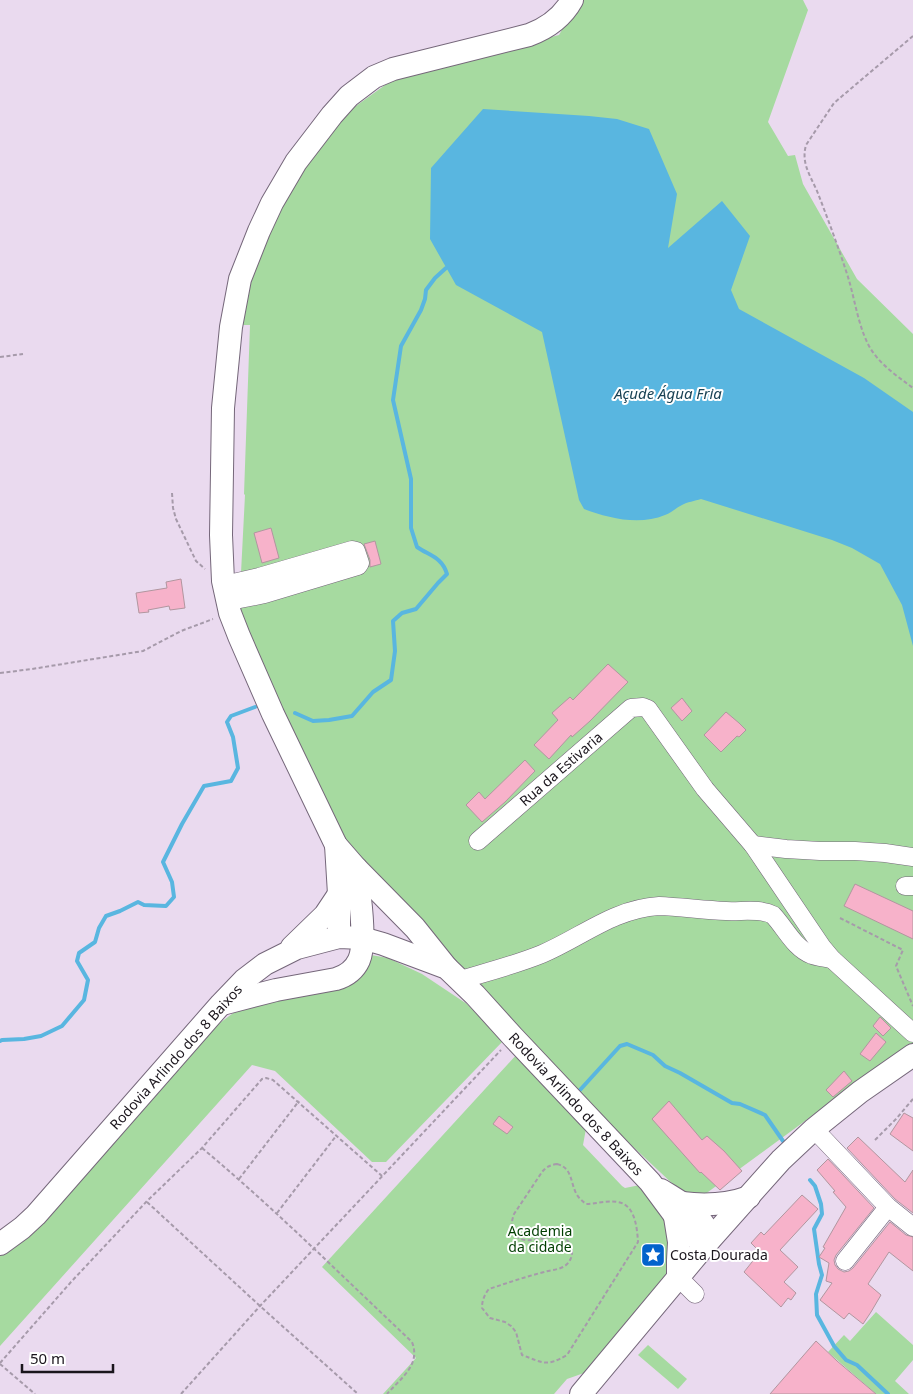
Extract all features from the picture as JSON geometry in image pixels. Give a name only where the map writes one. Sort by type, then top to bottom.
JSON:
[{"type":"main road","points":[[454,974],[415,928],[336,845],[270,707],[226,595],[222,535],[223,408],[231,327],[240,279],[258,231],[272,203],[296,162],[349,96],[374,78],[394,69],[543,30],[562,15],[572,0]]},
{"type":"main road","points":[[336,845],[339,937]]},
{"type":"main road","points":[[221,1004],[270,991],[343,977],[351,972],[358,962],[362,938],[356,868]]},
{"type":"main road","points":[[288,951],[325,915],[339,894]]},
{"type":"main road","name":"Rodovia Arlindo dos 8 Baixos","points":[[0,1244],[22,1228],[42,1209],[221,1004],[252,973],[288,951],[339,937],[362,938],[383,944],[454,974],[650,1182],[679,1210],[689,1208],[701,1219],[706,1226],[710,1239]]},
{"type":"main road","points":[[589,1389],[678,1277],[781,1160],[814,1129],[860,1092],[913,1054]]},
{"type":"main road","points":[[678,1277],[679,1210],[695,1205],[720,1205],[750,1196]]},
{"type":"street","points":[[352,550],[356,551],[360,563],[358,566],[265,594],[240,599],[226,595],[248,580],[352,550]]},
{"type":"street","name":"Rua da Estivaria","points":[[478,841],[631,708],[643,707],[648,709],[705,789],[753,845]]},
{"type":"street","points":[[753,845],[786,849],[877,852],[913,857]]},
{"type":"street","points":[[753,845],[832,959],[913,1033]]},
{"type":"street","points":[[454,974],[540,954],[628,911],[648,906],[769,913],[774,915],[803,949],[812,955],[832,959]]},
{"type":"street","points":[[814,1129],[888,1207],[913,1227]]},
{"type":"street","points":[[845,1261],[888,1207]]},
{"type":"street","points":[[678,1277],[695,1294]]},
{"type":"path","points":[[913,36],[834,103],[806,145],[804,159],[848,276],[861,326],[870,348],[878,360],[913,388]]},
{"type":"path","points":[[0,357],[23,354]]},
{"type":"path","points":[[0,673],[143,651],[181,631],[226,595],[196,561],[176,519],[172,493]]},
{"type":"path","points":[[840,918],[903,950],[896,966],[913,1006]]},
{"type":"path","points":[[181,1394],[260,1306],[513,1037]]},
{"type":"path","points":[[35,1394],[0,1364],[71,1282],[147,1201],[202,1148],[262,1079],[273,1080],[299,1101],[382,1176]]},
{"type":"path","points":[[875,1140],[913,1100]]},
{"type":"path","points":[[239,1179],[299,1101]]},
{"type":"path","points":[[277,1213],[336,1136]]},
{"type":"path","points":[[202,1148],[277,1213],[412,1342],[415,1352],[412,1366],[387,1394]]},
{"type":"path","points":[[551,1165],[561,1165],[568,1171],[577,1195],[586,1204],[617,1202],[628,1207],[635,1220],[638,1242],[634,1249],[591,1314],[567,1355],[548,1364],[522,1355],[516,1332],[511,1326],[505,1322],[490,1318],[482,1308],[485,1293],[489,1289],[564,1267],[572,1256],[572,1248],[563,1237],[530,1241],[523,1240],[514,1234],[512,1228],[514,1214],[542,1172],[551,1165]]},
{"type":"path","points":[[147,1201],[358,1394]]},
{"type":"green space","points":[[579,0],[803,0],[808,10],[768,122],[788,156],[795,155],[803,184],[857,279],[913,334],[913,1056],[835,1099],[693,1203],[514,1035],[335,829],[239,612],[245,495],[250,325],[236,325],[273,221],[311,159],[349,111],[399,75],[559,35]]},
{"type":"green space","points":[[371,955],[388,958],[422,974],[467,1004],[503,1041],[386,1162],[372,1162],[275,1071],[252,1065],[0,1346],[0,1251],[209,1031],[240,1008]]},
{"type":"green space","name":"Academia da cidade","points":[[518,1053],[587,1123],[583,1145],[622,1186],[625,1188],[645,1184],[675,1230],[666,1279],[601,1367],[567,1379],[554,1394],[383,1394],[416,1358],[322,1267]]},
{"type":"green space","points":[[876,1312],[913,1345],[913,1360],[895,1381],[909,1394],[876,1394],[828,1352],[844,1335],[850,1341]]},
{"type":"green space","points":[[648,1345],[687,1379],[678,1389],[638,1355]]},
{"type":"water","name":"Açude Água Fria","points":[[483,109],[617,119],[649,129],[677,194],[668,248],[722,201],[750,236],[731,290],[739,309],[864,378],[913,412],[913,646],[902,605],[880,564],[852,548],[701,499],[684,504],[665,515],[645,520],[624,520],[584,509],[579,500],[542,332],[456,285],[430,239],[431,168]]},
{"type":"building","points":[[271,528],[279,558],[262,563],[254,533]]},
{"type":"building","points":[[375,541],[381,564],[370,567],[370,560],[364,544]]},
{"type":"building","points":[[181,579],[185,608],[170,610],[169,606],[139,613],[136,593],[167,588],[166,582]]},
{"type":"building","points":[[608,664],[628,682],[590,721],[572,737],[571,735],[549,759],[534,745],[558,720],[552,713],[570,697],[573,700]]},
{"type":"building","points":[[682,698],[692,711],[682,721],[671,708]]},
{"type":"building","points":[[726,712],[746,730],[721,752],[704,735]]},
{"type":"building","points":[[525,760],[535,771],[505,802],[482,822],[466,805],[479,792],[485,799]]},
{"type":"building","points":[[855,884],[913,911],[913,939],[844,906]]},
{"type":"building","points":[[880,1017],[891,1028],[883,1036],[873,1026]]},
{"type":"building","points":[[876,1033],[886,1042],[870,1061],[860,1054]]},
{"type":"building","points":[[844,1071],[852,1081],[833,1097],[826,1090]]},
{"type":"building","points":[[669,1101],[702,1140],[707,1136],[742,1171],[720,1190],[700,1173],[652,1119]]},
{"type":"building","points":[[904,1113],[913,1118],[913,1151],[890,1134]]},
{"type":"building","points":[[499,1116],[513,1127],[507,1134],[493,1124]]},
{"type":"building","points":[[858,1137],[905,1182],[913,1170],[913,1213],[895,1199],[847,1148]]},
{"type":"building","points":[[828,1159],[874,1208],[836,1255],[834,1260],[838,1269],[844,1272],[853,1268],[890,1222],[906,1235],[913,1237],[913,1271],[889,1252],[868,1284],[881,1295],[863,1324],[849,1313],[844,1319],[820,1300],[832,1283],[826,1281],[829,1263],[819,1257],[846,1207],[817,1170]]},
{"type":"building","points":[[802,1195],[818,1209],[780,1250],[798,1267],[784,1282],[796,1293],[791,1300],[788,1298],[781,1307],[744,1272],[760,1252],[751,1243],[761,1232],[764,1235]]},
{"type":"building","points":[[816,1341],[837,1361],[876,1394],[770,1394]]},
{"type":"waterway","points":[[295,713],[313,721],[352,716],[373,692],[391,680],[395,651],[393,621],[402,613],[416,609],[447,574],[439,560],[417,547],[411,528],[411,479],[393,400],[401,346],[421,310],[426,290],[446,268]]},
{"type":"waterway","points":[[0,1041],[41,1036],[62,1026],[84,1000],[88,980],[77,961],[79,953],[95,942],[99,928],[106,916],[138,902],[144,905],[166,906],[174,897],[172,882],[163,862],[204,786],[231,781],[238,768],[233,737],[227,722],[231,716],[255,707]]},
{"type":"waterway","points":[[580,1090],[620,1046],[627,1044],[653,1055],[665,1066],[732,1103],[740,1104],[765,1115],[783,1141]]},
{"type":"waterway","points":[[810,1180],[815,1186],[822,1214],[814,1229],[822,1275],[816,1294],[817,1315],[834,1346],[846,1360],[857,1365],[888,1394]]},
{"type":"place","name":"Costa Dourada","points":[[653,1255]]}]
